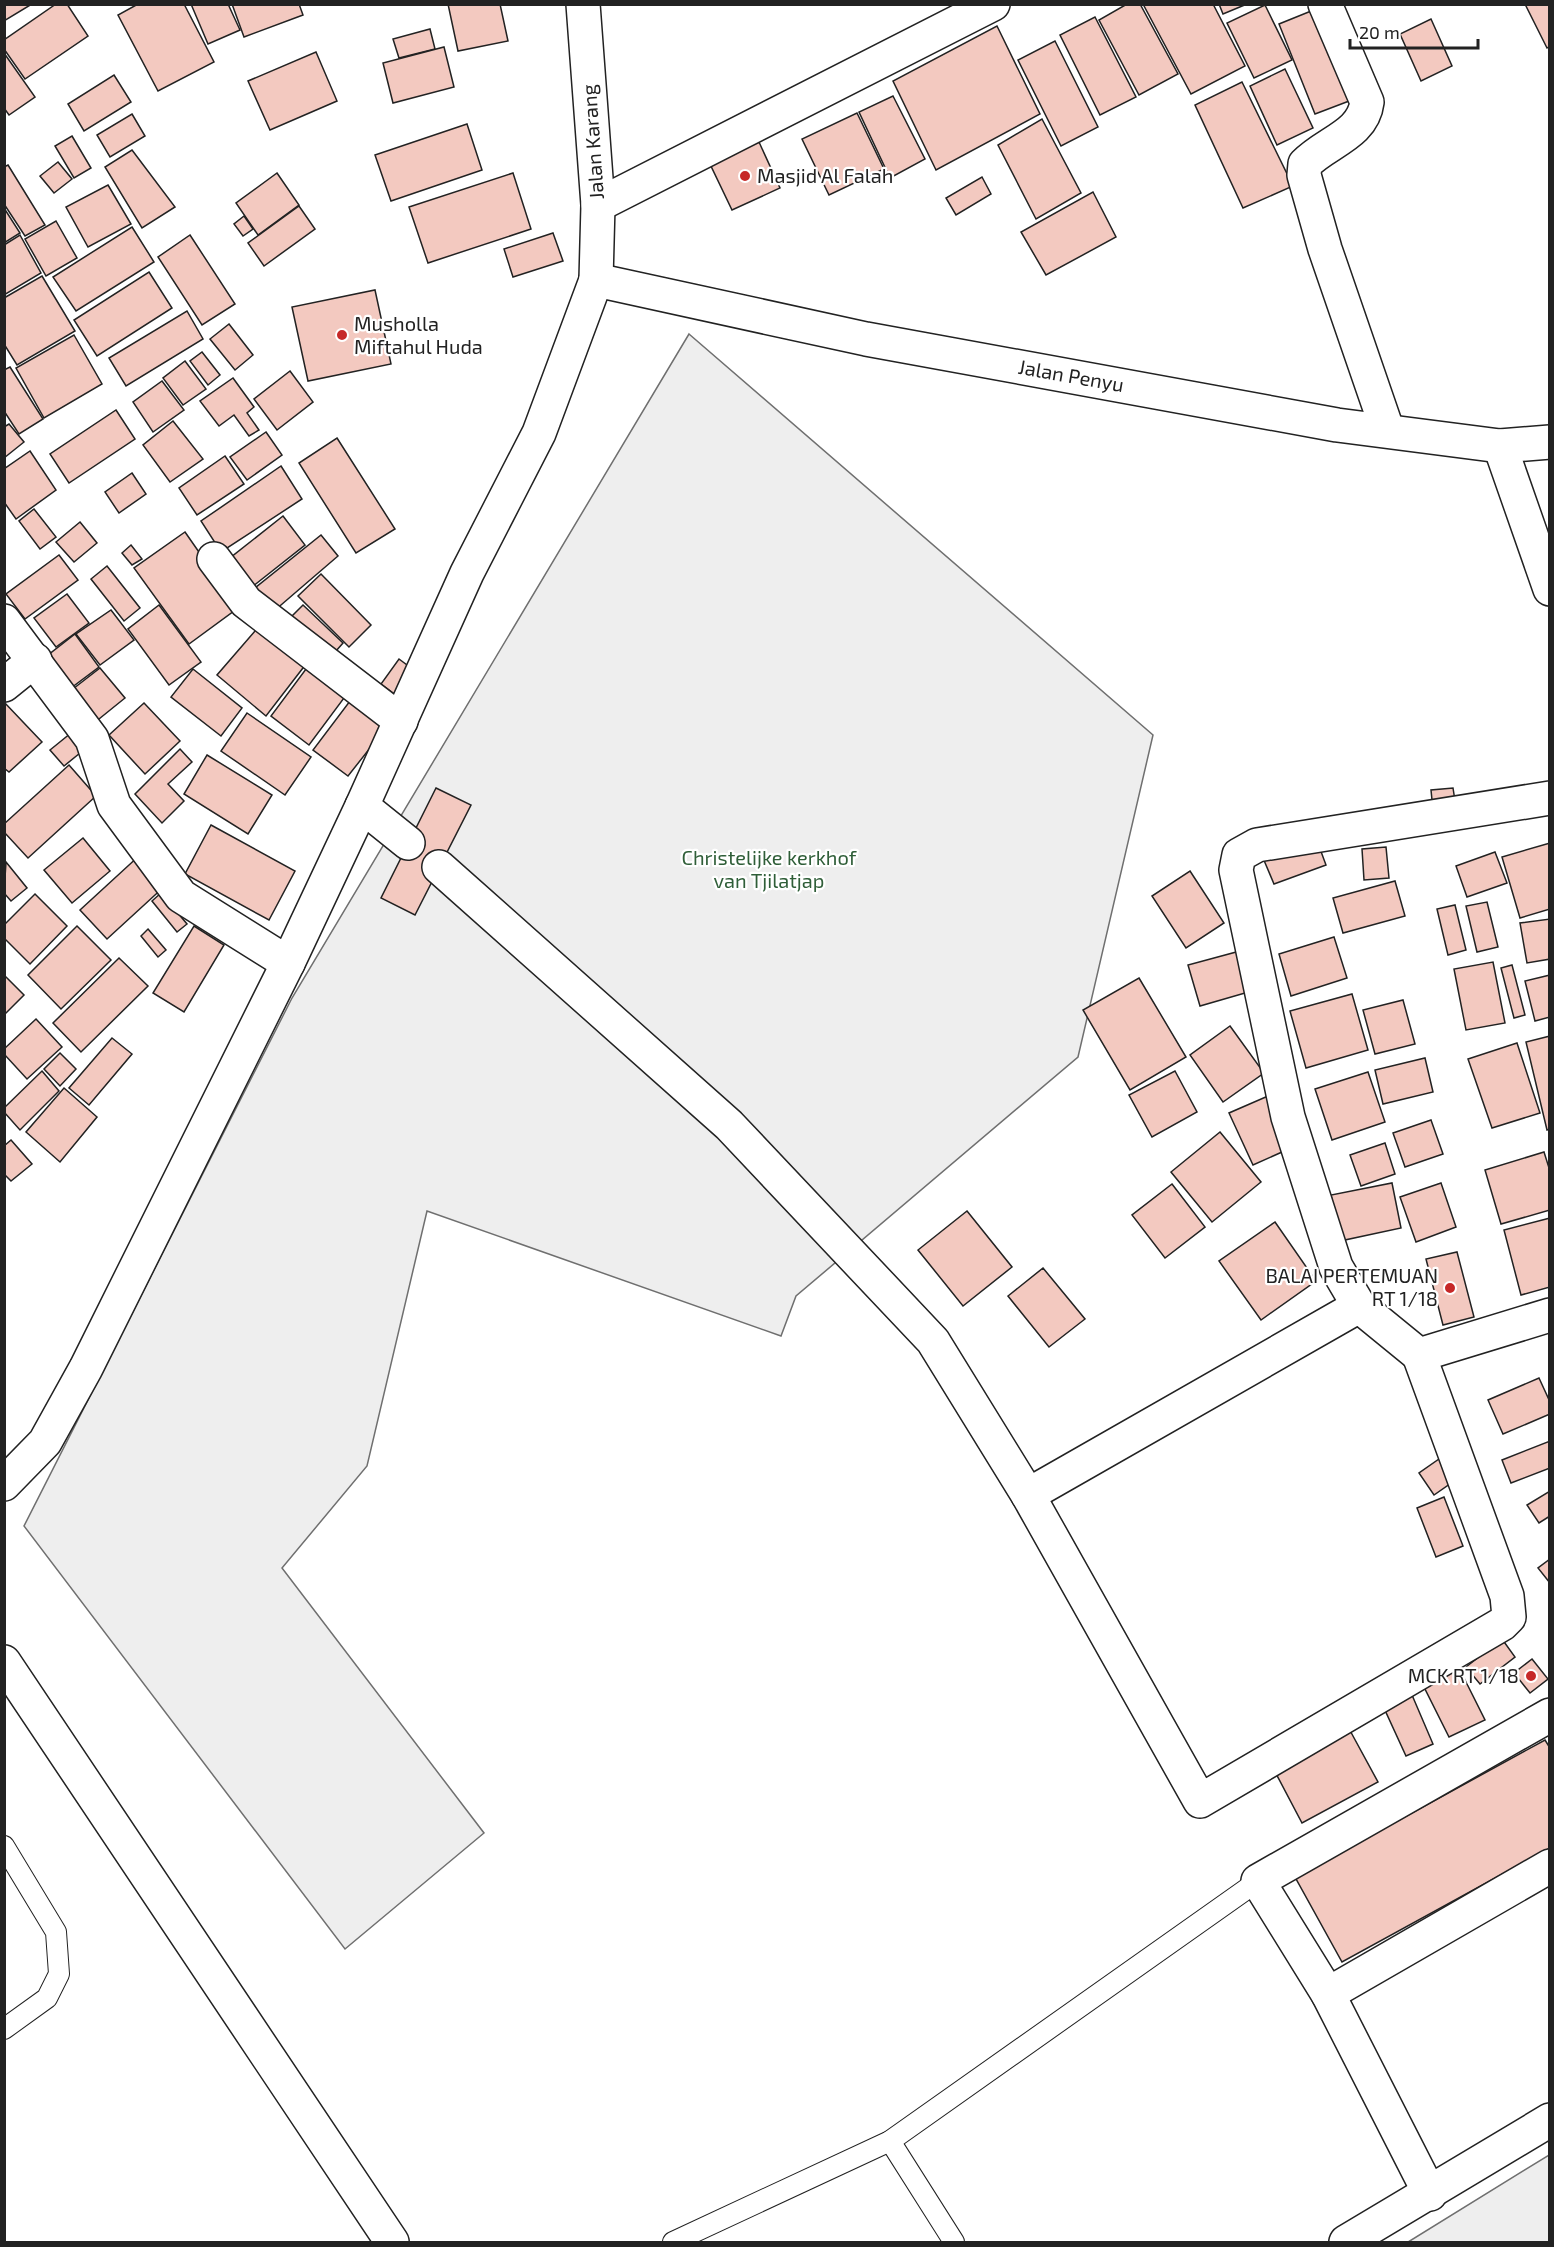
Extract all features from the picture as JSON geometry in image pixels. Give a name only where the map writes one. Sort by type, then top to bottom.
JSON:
[{"type":"main road","name":"Jalan Karang","points":[[4,1484],[45,1442],[86,1368],[288,963],[467,573],[539,434],[596,280],[598,205],[583,4]]},
{"type":"main road","points":[[598,205],[993,4]]},
{"type":"main road","points":[[1325,4],[1367,102],[1363,119],[1353,130],[1312,157],[1305,164],[1304,175],[1325,249],[1387,429]]},
{"type":"main road","name":"Jalan Penyu","points":[[596,280],[878,341],[1337,425],[1387,429],[1500,446],[1550,442]]},
{"type":"main road","points":[[1500,446],[1550,589]]},
{"type":"main road","points":[[214,559],[246,602],[401,721]]},
{"type":"main road","points":[[4,621],[92,739],[114,805],[181,896],[288,963]]},
{"type":"main road","points":[[4,685],[35,660]]},
{"type":"main road","points":[[439,867],[729,1125],[933,1341],[1028,1496],[1196,1798],[1200,1801],[1421,1674],[1502,1624],[1509,1617],[1507,1596],[1419,1355],[1359,1306],[1336,1267],[1287,1117],[1236,870],[1239,855],[1257,845],[1550,798]]},
{"type":"main road","points":[[362,806],[408,843]]},
{"type":"main road","points":[[1028,1496],[1359,1306]]},
{"type":"main road","points":[[1419,1355],[1550,1315]]},
{"type":"main road","points":[[4,1662],[392,2242]]},
{"type":"main road","points":[[1430,2194],[1328,1994],[1258,1881],[1550,1715]]},
{"type":"main road","points":[[1328,1994],[1550,1866]]},
{"type":"main road","points":[[1346,2242],[1430,2194],[1550,2120]]},
{"type":"lane","points":[[4,1846],[56,1932],[59,1974],[47,1998],[4,2029]]},
{"type":"lane","points":[[673,2242],[890,2141],[1258,1881]]},
{"type":"lane","points":[[890,2141],[954,2242]]},
{"type":"green space","name":"Christelijke kerkhof van Tjilatjap","points":[[689,334],[1153,735],[1078,1057],[796,1296],[781,1336],[427,1211],[367,1466],[282,1568],[484,1833],[345,1949],[24,1526],[292,998]]},
{"type":"green space","points":[[1549,2155],[1549,2242],[1408,2242]]},
{"type":"building","points":[[4,4],[32,4],[4,21]]},
{"type":"building","points":[[56,4],[67,4],[88,36],[25,79],[4,49],[4,40]]},
{"type":"building","points":[[138,4],[184,4],[214,62],[158,91],[118,15]]},
{"type":"building","points":[[191,4],[228,4],[240,30],[208,44]]},
{"type":"building","points":[[232,4],[299,4],[303,15],[244,37]]},
{"type":"building","points":[[448,4],[500,4],[508,41],[458,51]]},
{"type":"building","points":[[1127,4],[1140,4],[1178,74],[1139,95],[1099,20]]},
{"type":"building","points":[[1143,4],[1213,4],[1245,66],[1191,94]]},
{"type":"building","points":[[1219,4],[1247,4],[1223,14]]},
{"type":"building","points":[[1525,4],[1550,4],[1550,46],[1547,48]]},
{"type":"building","points":[[1265,5],[1292,60],[1254,78],[1227,23]]},
{"type":"building","points":[[1321,7],[1357,98],[1315,114],[1279,24]]},
{"type":"building","points":[[1095,17],[1136,97],[1100,115],[1060,35]]},
{"type":"building","points":[[1431,19],[1452,66],[1421,81],[1400,34]]},
{"type":"building","points":[[997,26],[1040,114],[936,170],[893,81]]},
{"type":"building","points":[[430,29],[435,49],[399,58],[393,39]]},
{"type":"building","points":[[1055,41],[1098,127],[1061,146],[1018,60]]},
{"type":"building","points":[[444,47],[454,87],[393,103],[383,63]]},
{"type":"building","points":[[316,52],[337,101],[270,130],[248,81]]},
{"type":"building","points":[[4,53],[35,97],[9,115],[4,108]]},
{"type":"building","points":[[1285,69],[1313,128],[1277,145],[1250,86]]},
{"type":"building","points":[[114,75],[131,102],[84,131],[68,104]]},
{"type":"building","points":[[1242,82],[1293,186],[1243,208],[1195,105]]},
{"type":"building","points":[[893,96],[925,159],[890,178],[859,112]]},
{"type":"building","points":[[857,113],[884,169],[829,195],[802,139]]},
{"type":"building","points":[[132,114],[145,136],[110,157],[97,135]]},
{"type":"building","points":[[1042,119],[1081,193],[1036,219],[998,145]]},
{"type":"building","points":[[467,124],[482,170],[391,201],[375,155]]},
{"type":"building","points":[[72,136],[91,168],[74,178],[55,146]]},
{"type":"building","name":"Masjid Al Falah","points":[[759,142],[780,188],[732,210],[710,164]]},
{"type":"building","points":[[132,150],[175,207],[142,228],[105,167]]},
{"type":"building","points":[[58,162],[72,179],[54,193],[40,176]]},
{"type":"building","points":[[8,165],[45,225],[25,236],[4,204],[4,167]]},
{"type":"building","points":[[277,173],[299,205],[258,235],[236,203]]},
{"type":"building","points":[[513,173],[531,229],[428,263],[409,207]]},
{"type":"building","points":[[982,177],[991,194],[956,215],[946,198]]},
{"type":"building","points":[[108,185],[131,224],[88,247],[66,207]]},
{"type":"building","points":[[1093,192],[1116,237],[1046,275],[1021,232]]},
{"type":"building","points":[[299,206],[315,229],[264,266],[248,243]]},
{"type":"building","points":[[4,208],[20,233],[4,243]]},
{"type":"building","points":[[244,216],[253,229],[243,236],[234,224]]},
{"type":"building","points":[[56,221],[77,258],[46,276],[25,239]]},
{"type":"building","points":[[132,227],[154,262],[76,311],[53,277]]},
{"type":"building","points":[[553,233],[563,261],[513,277],[504,249]]},
{"type":"building","points":[[20,235],[41,273],[4,295],[4,245]]},
{"type":"building","points":[[190,235],[235,304],[202,325],[158,257]]},
{"type":"building","points":[[149,272],[172,308],[97,356],[74,320]]},
{"type":"building","points":[[42,276],[75,331],[17,365],[4,344],[4,298]]},
{"type":"building","name":"Musholla Miftahul Huda","points":[[375,290],[391,364],[308,381],[292,307]]},
{"type":"building","points":[[187,311],[203,339],[126,386],[109,358]]},
{"type":"building","points":[[229,324],[253,355],[235,370],[210,339]]},
{"type":"building","points":[[74,335],[102,384],[44,418],[16,368]]},
{"type":"building","points":[[202,352],[220,375],[208,385],[190,361]]},
{"type":"building","points":[[185,361],[206,389],[183,405],[163,378]]},
{"type":"building","points":[[10,367],[43,419],[19,434],[4,411],[4,370]]},
{"type":"building","points":[[290,371],[313,402],[277,430],[254,399]]},
{"type":"building","points":[[233,378],[254,407],[247,413],[259,430],[249,436],[234,415],[219,426],[200,401]]},
{"type":"building","points":[[162,381],[184,410],[153,432],[133,402]]},
{"type":"building","points":[[116,410],[135,439],[69,483],[50,454]]},
{"type":"building","points":[[173,421],[203,459],[170,482],[143,445]]},
{"type":"building","points":[[9,424],[24,442],[4,458],[4,427]]},
{"type":"building","points":[[266,432],[282,455],[247,480],[230,457]]},
{"type":"building","points":[[337,438],[395,529],[356,553],[299,463]]},
{"type":"building","points":[[30,451],[56,490],[16,519],[4,502],[4,469]]},
{"type":"building","points":[[225,456],[244,484],[197,515],[179,488]]},
{"type":"building","points":[[281,466],[302,499],[221,552],[201,521]]},
{"type":"building","points":[[132,473],[146,494],[119,513],[105,492]]},
{"type":"building","points":[[34,509],[56,537],[40,549],[19,521]]},
{"type":"building","points":[[283,516],[305,545],[252,587],[230,558]]},
{"type":"building","points":[[80,522],[97,543],[74,562],[56,542]]},
{"type":"building","points":[[185,532],[238,608],[189,644],[134,568]]},
{"type":"building","points":[[321,535],[338,556],[274,611],[255,588]]},
{"type":"building","points":[[131,545],[142,559],[132,565],[122,553]]},
{"type":"building","points":[[59,555],[78,580],[25,619],[6,594]]},
{"type":"building","points":[[107,566],[140,608],[124,621],[91,579]]},
{"type":"building","points":[[321,574],[371,625],[349,647],[298,596]]},
{"type":"building","points":[[67,594],[89,623],[56,647],[34,618]]},
{"type":"building","points":[[159,605],[201,662],[169,685],[128,629]]},
{"type":"building","points":[[303,605],[343,643],[329,659],[288,620]]},
{"type":"building","points":[[111,610],[134,640],[100,665],[76,634]]},
{"type":"building","points":[[261,624],[306,664],[266,716],[217,675]]},
{"type":"building","points":[[75,634],[99,667],[67,691],[43,659]]},
{"type":"building","points":[[399,659],[415,671],[397,696],[381,684]]},
{"type":"building","points":[[309,665],[347,694],[309,745],[271,716]]},
{"type":"building","points":[[100,668],[125,698],[94,723],[69,692]]},
{"type":"building","points":[[193,669],[242,708],[221,736],[171,697]]},
{"type":"building","points":[[353,697],[389,724],[348,776],[313,750]]},
{"type":"building","points":[[4,702],[42,742],[9,772],[4,768]]},
{"type":"building","points":[[144,703],[180,741],[145,774],[109,735]]},
{"type":"building","points":[[247,713],[311,757],[285,795],[221,751]]},
{"type":"building","points":[[71,733],[85,749],[64,766],[50,750]]},
{"type":"building","points":[[180,749],[192,762],[168,784],[184,801],[162,823],[135,794]]},
{"type":"building","points":[[207,755],[272,795],[248,834],[184,794]]},
{"type":"building","points":[[69,765],[96,796],[28,858],[4,832],[4,824]]},
{"type":"building","points":[[436,788],[471,805],[415,915],[381,898]]},
{"type":"building","points":[[1453,788],[1456,807],[1433,810],[1431,790]]},
{"type":"building","points":[[211,825],[295,871],[269,920],[185,874]]},
{"type":"building","points":[[83,838],[110,871],[72,903],[44,870]]},
{"type":"building","points":[[1316,838],[1326,865],[1274,884],[1263,858]]},
{"type":"building","points":[[1550,843],[1550,909],[1520,918],[1502,857]]},
{"type":"building","points":[[1386,847],[1389,878],[1364,880],[1362,849]]},
{"type":"building","points":[[1495,852],[1507,883],[1467,897],[1456,866]]},
{"type":"building","points":[[141,854],[167,884],[107,939],[80,910]]},
{"type":"building","points":[[6,862],[27,888],[11,901],[4,893]]},
{"type":"building","points":[[1190,871],[1224,923],[1186,948],[1152,896]]},
{"type":"building","points":[[1395,881],[1405,916],[1343,933],[1333,898]]},
{"type":"building","points":[[161,893],[187,924],[177,932],[152,901]]},
{"type":"building","points":[[35,894],[67,926],[30,964],[4,938],[4,925]]},
{"type":"building","points":[[1487,902],[1498,947],[1477,952],[1466,906]]},
{"type":"building","points":[[1455,905],[1466,950],[1448,955],[1437,909]]},
{"type":"building","points":[[1550,919],[1550,959],[1527,963],[1520,923]]},
{"type":"building","points":[[77,926],[111,960],[61,1009],[28,975]]},
{"type":"building","points":[[194,926],[224,945],[184,1012],[153,993]]},
{"type":"building","points":[[148,929],[166,950],[158,957],[141,936]]},
{"type":"building","points":[[1334,937],[1347,978],[1291,996],[1279,954]]},
{"type":"building","points":[[1240,951],[1252,991],[1200,1006],[1188,965]]},
{"type":"building","points":[[119,958],[148,986],[81,1052],[53,1023]]},
{"type":"building","points":[[1493,962],[1505,1023],[1466,1030],[1454,969]]},
{"type":"building","points":[[1512,965],[1525,1015],[1514,1018],[1501,968]]},
{"type":"building","points":[[4,975],[24,995],[4,1015]]},
{"type":"building","points":[[1550,975],[1550,1017],[1535,1021],[1525,981]]},
{"type":"building","points":[[1139,978],[1186,1057],[1130,1090],[1083,1010]]},
{"type":"building","points":[[1352,994],[1368,1050],[1306,1068],[1290,1011]]},
{"type":"building","points":[[1403,1000],[1415,1044],[1375,1054],[1363,1010]]},
{"type":"building","points":[[36,1019],[62,1047],[27,1079],[4,1054],[4,1049]]},
{"type":"building","points":[[1230,1026],[1264,1073],[1223,1102],[1190,1055]]},
{"type":"building","points":[[1550,1036],[1550,1129],[1547,1130],[1526,1042]]},
{"type":"building","points":[[112,1038],[132,1054],[89,1105],[69,1088]]},
{"type":"building","points":[[1517,1043],[1540,1113],[1492,1128],[1468,1059]]},
{"type":"building","points":[[60,1053],[76,1069],[60,1086],[44,1069]]},
{"type":"building","points":[[1425,1058],[1433,1092],[1383,1104],[1375,1070]]},
{"type":"building","points":[[42,1071],[59,1091],[20,1130],[4,1112],[4,1108]]},
{"type":"building","points":[[1175,1071],[1197,1112],[1152,1137],[1129,1095]]},
{"type":"building","points":[[1368,1072],[1385,1122],[1332,1140],[1315,1089]]},
{"type":"building","points":[[64,1088],[97,1117],[60,1162],[26,1132]]},
{"type":"building","points":[[1268,1096],[1291,1148],[1253,1165],[1229,1113]]},
{"type":"building","points":[[1431,1120],[1443,1154],[1405,1167],[1393,1133]]},
{"type":"building","points":[[1220,1132],[1261,1182],[1212,1222],[1171,1172]]},
{"type":"building","points":[[11,1140],[32,1164],[11,1181],[4,1174],[4,1146]]},
{"type":"building","points":[[1385,1143],[1395,1174],[1361,1186],[1350,1155]]},
{"type":"building","points":[[1544,1152],[1550,1171],[1550,1210],[1501,1224],[1485,1170]]},
{"type":"building","points":[[1392,1183],[1401,1228],[1340,1241],[1331,1195]]},
{"type":"building","points":[[1441,1183],[1456,1227],[1416,1242],[1400,1197]]},
{"type":"building","points":[[1172,1184],[1205,1227],[1165,1258],[1132,1215]]},
{"type":"building","points":[[967,1211],[1012,1267],[963,1306],[918,1250]]},
{"type":"building","points":[[1550,1218],[1550,1287],[1521,1295],[1504,1230]]},
{"type":"building","points":[[1275,1222],[1316,1281],[1261,1320],[1219,1261]]},
{"type":"building","name":"BALAI PERTEMUAN RT 1/18","points":[[1457,1252],[1474,1317],[1443,1325],[1426,1259]]},
{"type":"building","points":[[1043,1268],[1085,1319],[1049,1347],[1008,1296]]},
{"type":"building","points":[[1539,1378],[1550,1402],[1550,1414],[1503,1434],[1488,1400]]},
{"type":"building","points":[[1550,1441],[1550,1468],[1511,1483],[1502,1460]]},
{"type":"building","points":[[1439,1459],[1454,1481],[1434,1495],[1419,1473]]},
{"type":"building","points":[[1550,1491],[1550,1516],[1539,1523],[1527,1505]]},
{"type":"building","points":[[1444,1497],[1463,1546],[1436,1557],[1417,1508]]},
{"type":"building","points":[[1550,1559],[1550,1583],[1538,1568]]},
{"type":"building","points":[[1502,1639],[1515,1657],[1480,1684],[1466,1667]]},
{"type":"building","name":"MCK RT 1/18","points":[[1532,1659],[1548,1679],[1530,1693],[1514,1673]]},
{"type":"building","points":[[1457,1664],[1485,1720],[1449,1737],[1421,1681]]},
{"type":"building","points":[[1412,1695],[1433,1744],[1406,1756],[1384,1708]]},
{"type":"building","points":[[1347,1725],[1378,1782],[1302,1823],[1272,1766]]},
{"type":"building","points":[[1545,1740],[1550,1748],[1550,1848],[1342,1962],[1295,1877]]},
{"type":"place","name":"Masjid Al Falah","points":[[745,176]]},
{"type":"place","name":"Musholla Miftahul Huda","points":[[342,335]]},
{"type":"place","name":"BALAI PERTEMUAN RT 1/18","points":[[1450,1288]]},
{"type":"place","name":"MCK RT 1/18","points":[[1531,1676]]}]
